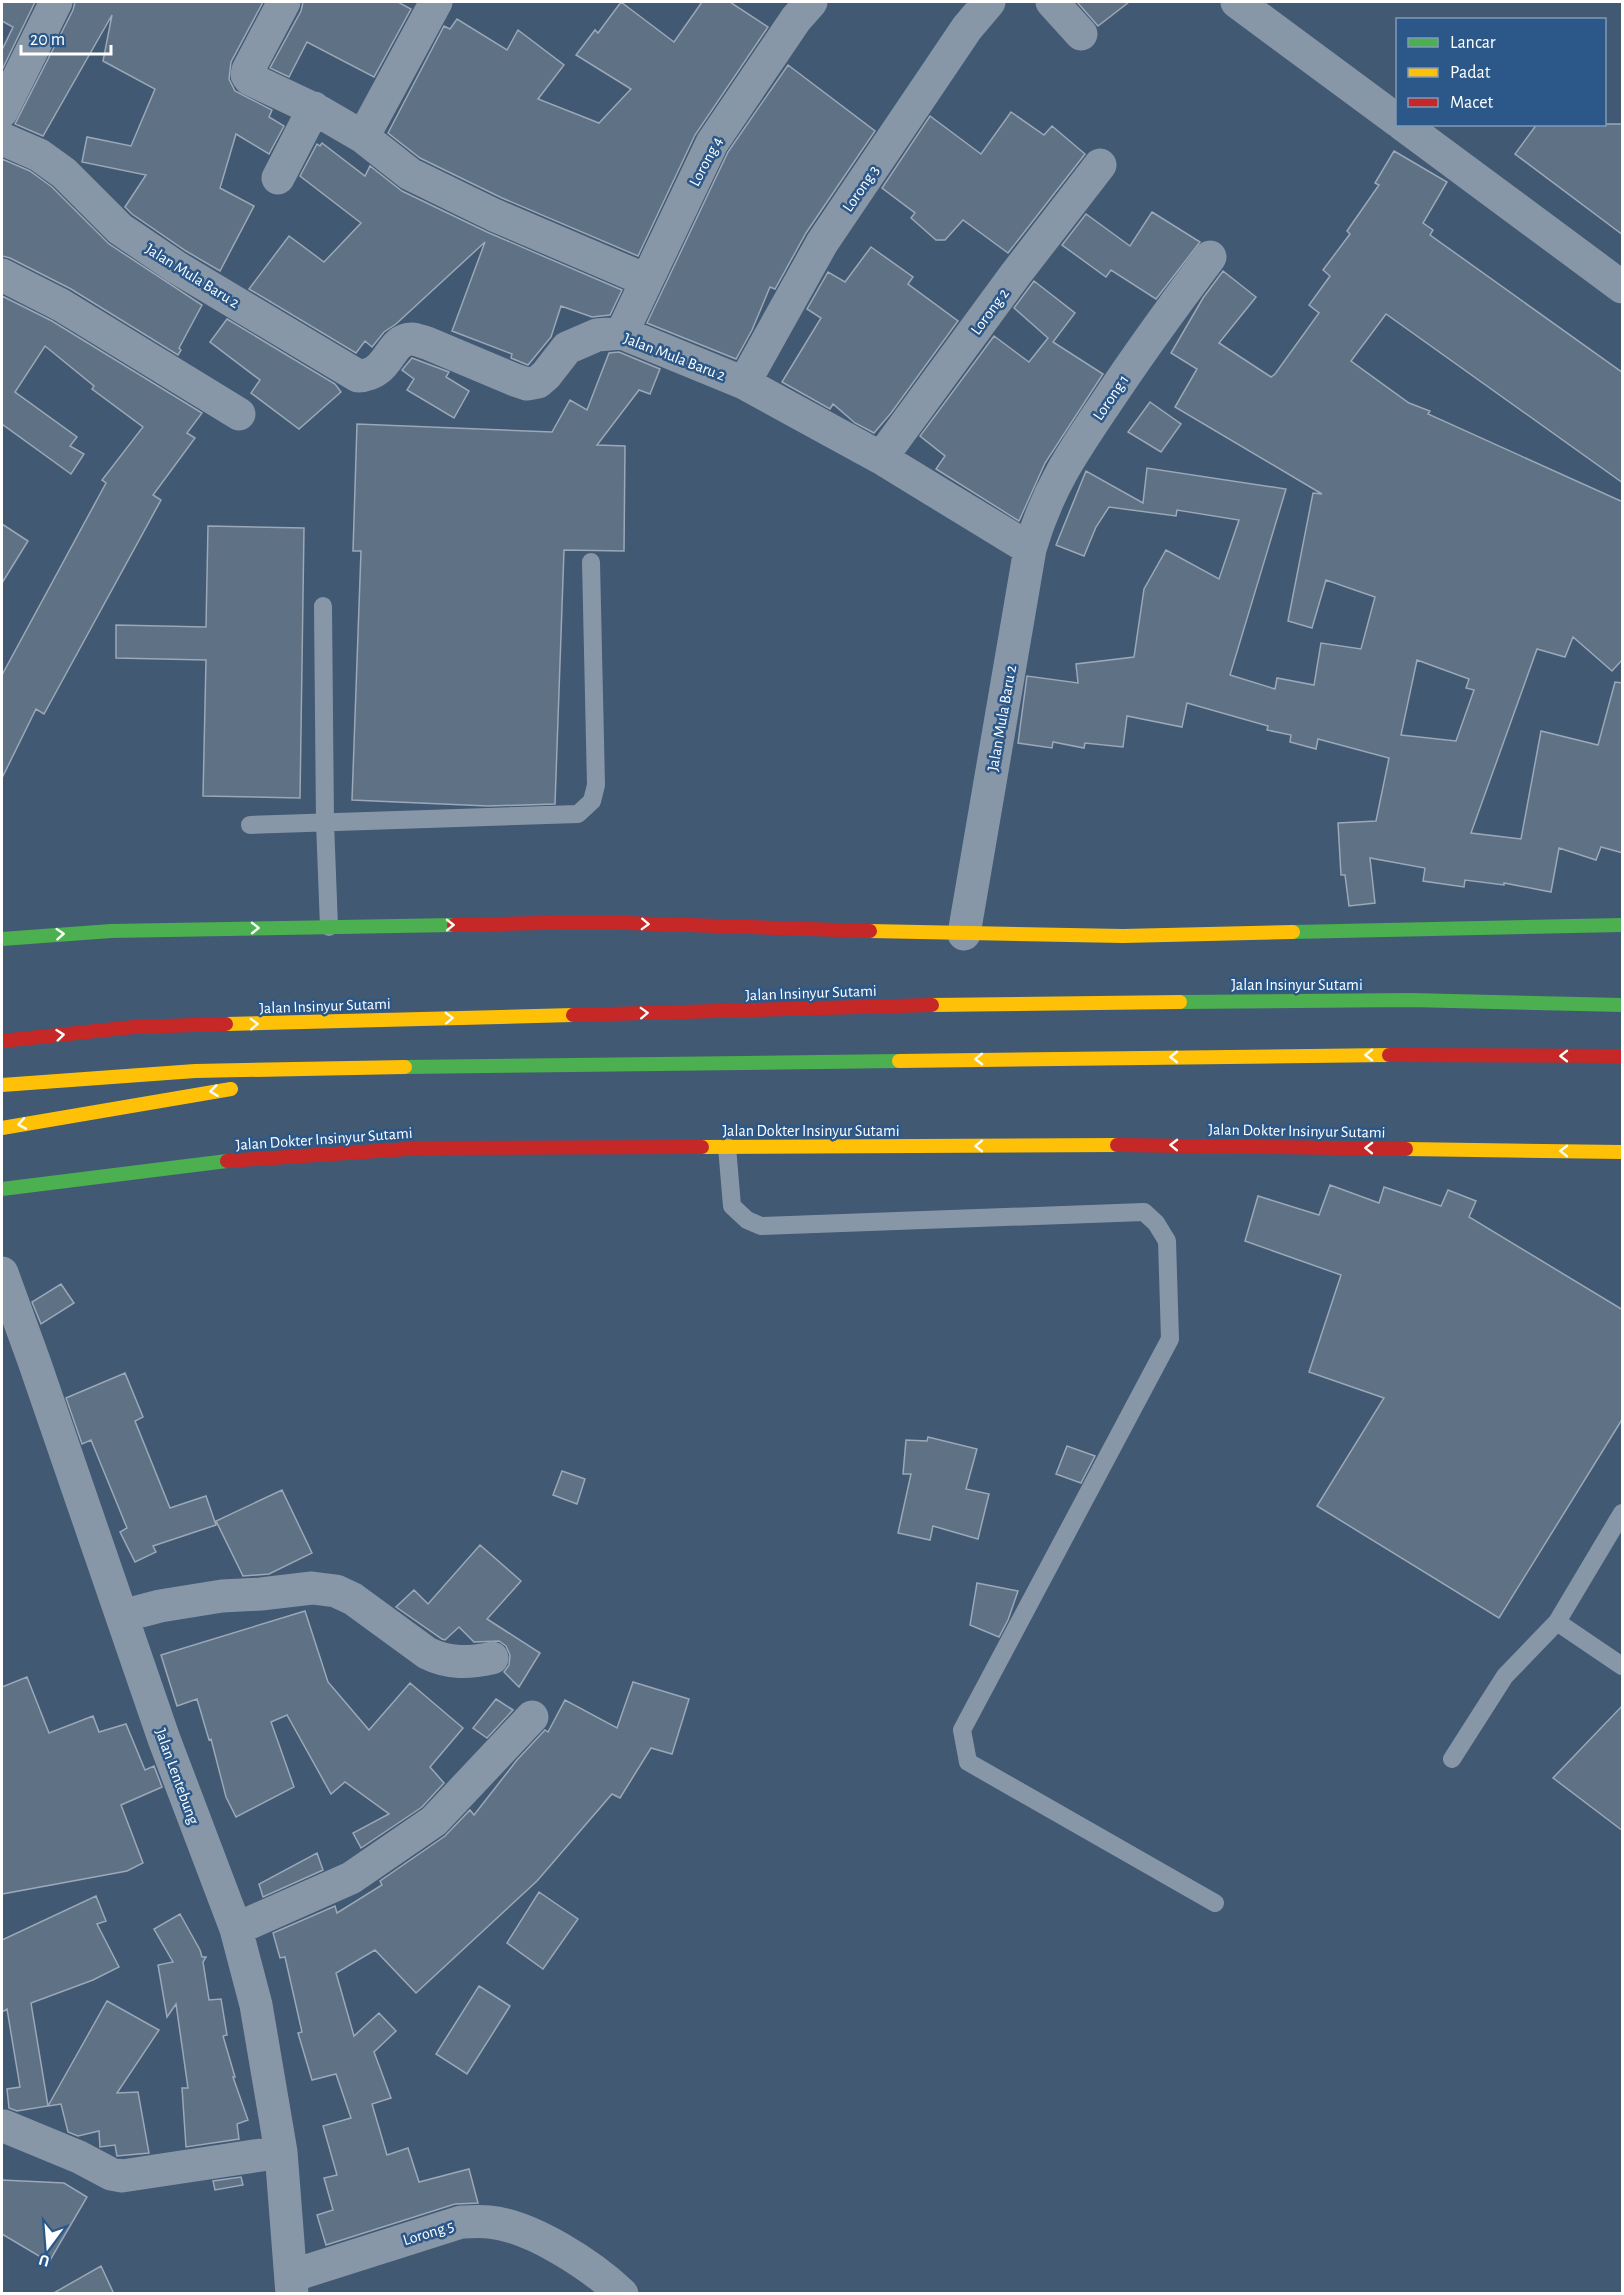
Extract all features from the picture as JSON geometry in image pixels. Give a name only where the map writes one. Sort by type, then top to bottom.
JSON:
[{"type":"main road","points":[[2,939],[111,931],[594,922],[963,934],[1123,936],[1623,926]]},
{"type":"main road","name":"Jalan Insinyur Sutami","points":[[2,1041],[134,1027],[998,1003],[1410,1000],[1623,1005]]},
{"type":"main road","points":[[2,1085],[195,1071],[439,1066],[1361,1055],[1623,1056]]},
{"type":"main road","points":[[287,1083],[439,1066]]},
{"type":"main road","points":[[2,1128],[194,1094],[241,1088]]},
{"type":"main road","name":"Jalan Dokter Insinyur Sutami","points":[[2,1189],[243,1159],[423,1148],[1165,1145],[1623,1152]]},
{"type":"street","points":[[2,111],[56,2]]},
{"type":"street","points":[[284,2],[248,75],[257,83],[289,95],[363,137],[410,174],[494,214],[646,280]]},
{"type":"street","points":[[363,137],[436,2]]},
{"type":"street","name":"Lorong 4","points":[[622,333],[712,143],[796,19],[811,2]]},
{"type":"street","name":"Lorong 3","points":[[744,383],[822,243],[967,28],[989,2]]},
{"type":"street","points":[[1052,2],[1081,34]]},
{"type":"street","points":[[1237,2],[1396,120]]},
{"type":"street","points":[[278,178],[314,108]]},
{"type":"street","points":[[1405,126],[1623,287]]},
{"type":"street","name":"Jalan Mula Baru 2","points":[[2,139],[39,155],[64,173],[120,229],[166,261],[358,376],[370,375],[378,370],[400,342],[412,339],[527,384],[538,382],[546,375],[567,348],[597,335],[622,333],[744,383],[881,458],[1030,549],[963,934]]},
{"type":"street","name":"Lorong 2","points":[[881,458],[1015,275],[1100,165]]},
{"type":"street","name":"Lorong 1","points":[[1030,549],[1044,504],[1070,456],[1155,329],[1210,257]]},
{"type":"street","points":[[2,275],[61,305],[238,414]]},
{"type":"street","name":"Jalan Lentebung","points":[[2,1273],[164,1739],[236,1929],[256,2005],[281,2152],[292,2285]]},
{"type":"street","points":[[122,1616],[160,1606],[222,1596],[312,1588],[336,1592],[352,1599],[426,1653],[440,1660],[470,1663],[492,1658]]},
{"type":"street","points":[[236,1929],[351,1878],[434,1821],[532,1717]]},
{"type":"street","points":[[4,2126],[79,2157],[111,2174],[122,2176],[281,2152]]},
{"type":"street","name":"Lorong 5","points":[[292,2285],[461,2222],[490,2222],[520,2230],[565,2250],[602,2275],[622,2294]]},
{"type":"lane","points":[[250,825],[578,814],[592,801],[596,785],[591,562]]},
{"type":"lane","points":[[323,606],[324,822],[329,927]]},
{"type":"lane","points":[[727,1147],[732,1206],[747,1220],[761,1226],[1144,1212],[1156,1223],[1167,1241],[1170,1339],[962,1730],[968,1762],[1215,1903]]},
{"type":"lane","points":[[1452,1759],[1505,1676],[1557,1622],[1623,1513]]},
{"type":"lane","points":[[1557,1622],[1623,1666]]},
{"type":"building","points":[[2,2],[35,2],[2,70],[2,50],[13,27],[2,21]]},
{"type":"building","points":[[75,2],[263,2],[231,62],[229,79],[235,91],[272,110],[269,117],[284,126],[269,154],[236,134],[220,188],[254,206],[220,271],[186,251],[125,207],[146,175],[82,162],[87,137],[131,146],[155,89],[103,61],[112,15],[43,136],[15,124]]},
{"type":"building","points":[[303,2],[398,2],[411,9],[374,77],[307,42],[289,77],[270,68],[301,11]]},
{"type":"building","points":[[621,2],[674,42],[702,2],[730,2],[768,27],[695,135],[638,256],[502,198],[420,158],[388,133],[444,26],[450,29],[457,19],[507,50],[518,30],[564,65],[538,99],[599,123],[631,89],[576,55],[595,30],[598,33]]},
{"type":"building","points":[[1077,2],[1129,2],[1098,26]]},
{"type":"building","points":[[788,65],[875,131],[806,233],[775,289],[770,287],[752,330],[736,359],[647,323],[728,152]]},
{"type":"building","points":[[1011,112],[1044,135],[1052,126],[1085,154],[1008,253],[963,220],[945,240],[936,240],[911,218],[915,213],[882,188],[930,116],[981,154]]},
{"type":"building","points":[[1623,124],[1623,235],[1515,154],[1536,126]]},
{"type":"building","points":[[322,143],[365,176],[370,166],[402,191],[487,232],[622,290],[610,315],[592,317],[561,306],[551,337],[528,365],[511,358],[512,354],[452,331],[485,242],[396,324],[384,332],[372,347],[365,341],[356,353],[249,289],[289,236],[324,262],[361,223],[300,176],[317,144],[320,146]]},
{"type":"building","points":[[1394,151],[1447,182],[1423,223],[1433,230],[1430,235],[1623,373],[1623,483],[1386,314],[1351,361],[1409,403],[1430,411],[1428,414],[1623,502],[1623,659],[1612,671],[1573,637],[1565,657],[1537,649],[1471,833],[1521,839],[1541,731],[1598,745],[1615,682],[1623,683],[1623,853],[1601,847],[1596,860],[1559,848],[1551,892],[1504,883],[1504,885],[1465,880],[1464,887],[1423,881],[1425,868],[1370,858],[1375,903],[1349,906],[1345,875],[1341,875],[1338,823],[1376,821],[1389,758],[1318,739],[1316,749],[1290,742],[1291,735],[1267,730],[1268,726],[1187,703],[1182,727],[1127,716],[1123,747],[1085,743],[1084,748],[1053,742],[1052,748],[1018,743],[1027,676],[1078,683],[1076,664],[1134,657],[1144,589],[1166,550],[1219,579],[1239,520],[1177,510],[1176,516],[1109,507],[1096,527],[1084,556],[1056,545],[1086,471],[1143,503],[1147,468],[1286,489],[1230,675],[1275,689],[1277,678],[1314,685],[1321,643],[1361,649],[1375,597],[1326,580],[1312,628],[1288,621],[1313,493],[1322,494],[1175,407],[1197,369],[1171,353],[1203,298],[1223,271],[1256,297],[1219,343],[1271,377],[1275,374],[1319,313],[1309,305],[1330,276],[1323,270],[1350,234],[1347,231],[1379,185],[1375,183]],"holes":[[[1417,660],[1469,679],[1466,688],[1474,690],[1456,741],[1401,735]]]},
{"type":"building","points":[[2,159],[30,171],[52,187],[109,244],[202,305],[179,348],[181,350],[178,355],[71,289],[2,256]]},
{"type":"building","points":[[1152,212],[1200,242],[1156,299],[1111,270],[1106,277],[1062,245],[1086,214],[1130,246]]},
{"type":"building","points":[[871,247],[913,277],[908,284],[958,321],[874,433],[855,423],[833,404],[830,409],[782,382],[821,318],[807,309],[828,272],[845,282]]},
{"type":"building","points":[[1034,281],[1075,313],[1053,342],[1103,374],[1045,463],[1019,521],[936,469],[945,456],[920,436],[994,336],[1029,362],[1048,338],[1014,308]]},
{"type":"building","points":[[2,296],[52,321],[202,413],[187,433],[195,438],[153,495],[161,500],[44,714],[36,709],[2,778],[2,675],[106,483],[102,480],[143,427],[92,389],[94,386],[45,346],[15,392],[77,437],[70,446],[84,454],[71,474],[2,424]]},
{"type":"building","points":[[227,319],[335,384],[341,392],[299,429],[251,393],[260,380],[210,342]]},
{"type":"building","points":[[619,352],[660,369],[650,394],[639,390],[597,445],[625,446],[624,551],[564,550],[555,804],[488,806],[352,800],[361,551],[353,551],[357,424],[552,432],[570,400],[587,410],[609,353]]},
{"type":"building","points":[[412,358],[449,372],[446,377],[469,391],[454,418],[407,390],[414,379],[402,370]]},
{"type":"building","points":[[1150,402],[1181,424],[1161,452],[1128,432]]},
{"type":"building","points":[[2,524],[28,541],[2,583]]},
{"type":"building","points":[[208,526],[304,528],[300,798],[203,796],[206,660],[116,658],[116,625],[206,627]]},
{"type":"building","points":[[1330,1185],[1379,1203],[1384,1187],[1441,1206],[1448,1190],[1476,1201],[1469,1217],[1623,1310],[1623,1418],[1499,1618],[1317,1506],[1384,1398],[1309,1372],[1341,1275],[1245,1241],[1258,1196],[1319,1215]]},
{"type":"building","points":[[61,1284],[74,1303],[41,1324],[32,1302]]},
{"type":"building","points":[[125,1373],[143,1417],[135,1421],[170,1508],[206,1496],[216,1525],[153,1546],[156,1552],[135,1562],[120,1532],[127,1528],[91,1440],[82,1444],[66,1398]]},
{"type":"building","points":[[928,1437],[977,1449],[966,1489],[989,1494],[978,1539],[933,1526],[930,1540],[898,1533],[911,1474],[903,1474],[906,1440],[927,1441]]},
{"type":"building","points":[[1067,1446],[1095,1456],[1081,1483],[1056,1474]]},
{"type":"building","points":[[562,1471],[585,1479],[577,1504],[553,1495]]},
{"type":"building","points":[[282,1490],[312,1553],[269,1574],[243,1576],[216,1521]]},
{"type":"building","points":[[480,1545],[521,1581],[487,1619],[540,1653],[519,1687],[504,1672],[509,1665],[510,1655],[506,1646],[499,1641],[474,1642],[459,1627],[445,1640],[396,1607],[414,1590],[428,1604]]},
{"type":"building","points":[[977,1583],[1018,1591],[1008,1620],[999,1637],[970,1625]]},
{"type":"building","points":[[305,1611],[328,1682],[369,1730],[410,1683],[463,1728],[430,1767],[444,1783],[422,1807],[361,1848],[353,1833],[389,1814],[345,1782],[331,1794],[287,1715],[271,1722],[294,1787],[236,1817],[226,1797],[211,1739],[209,1740],[197,1699],[177,1706],[161,1655]]},
{"type":"building","points":[[27,1677],[49,1733],[93,1716],[99,1732],[126,1724],[145,1770],[154,1766],[162,1787],[121,1805],[143,1863],[127,1871],[2,1894],[2,1687]]},
{"type":"building","points":[[633,1682],[689,1699],[672,1754],[651,1748],[620,1798],[612,1794],[537,1881],[416,1993],[375,1950],[336,1973],[354,2036],[379,2013],[396,2031],[374,2052],[391,2098],[372,2104],[387,2155],[408,2148],[419,2182],[469,2169],[478,2203],[455,2204],[326,2245],[317,2215],[333,2210],[324,2178],[337,2175],[323,2126],[351,2118],[336,2074],[312,2080],[298,2033],[302,2032],[285,1957],[280,1958],[273,1933],[335,1906],[337,1913],[382,1885],[380,1881],[445,1836],[470,1810],[474,1815],[517,1760],[545,1730],[548,1732],[565,1700],[617,1728]]},
{"type":"building","points":[[496,1699],[513,1710],[487,1738],[473,1728]]},
{"type":"building","points":[[1623,1705],[1623,1831],[1553,1778]]},
{"type":"building","points":[[317,1853],[323,1870],[263,1897],[259,1884]]},
{"type":"building","points":[[539,1892],[578,1919],[543,1969],[507,1943]]},
{"type":"building","points":[[96,1896],[106,1921],[97,1924],[119,1967],[93,1980],[31,2003],[48,2106],[17,2111],[9,2108],[7,2089],[20,2087],[7,2009],[2,2012],[2,1940]]},
{"type":"building","points":[[180,1914],[202,1957],[206,1957],[203,1962],[209,2000],[221,1999],[227,2035],[223,2036],[235,2077],[233,2077],[248,2120],[237,2124],[239,2139],[186,2147],[182,2088],[188,2088],[176,2004],[167,2017],[158,1965],[173,1962],[154,1929]]},
{"type":"building","points":[[479,1986],[510,2006],[467,2074],[436,2054]]},
{"type":"building","points":[[107,2001],[159,2030],[117,2093],[138,2092],[149,2153],[117,2156],[115,2145],[100,2147],[99,2131],[78,2136],[68,2132],[61,2104],[48,2106]]},
{"type":"building","points":[[241,2177],[243,2185],[215,2190],[213,2181]]},
{"type":"building","points":[[2,2180],[64,2183],[87,2197],[49,2262],[2,2234]]},
{"type":"building","points":[[101,2266],[114,2294],[52,2294]]},
{"type":"traffic: fast","points":[[2,939],[111,931],[454,925]]},
{"type":"traffic: fast","points":[[1293,932],[1622,925]]},
{"type":"traffic: fast","points":[[1180,1002],[1410,1000],[1622,1005]]},
{"type":"traffic: fast","points":[[405,1067],[899,1061]]},
{"type":"traffic: fast","points":[[2,1189],[227,1161]]},
{"type":"traffic: slow","points":[[870,931],[1123,936],[1293,932]]},
{"type":"traffic: slow","points":[[932,1005],[1180,1002]]},
{"type":"traffic: slow","points":[[226,1024],[573,1015]]},
{"type":"traffic: slow","points":[[899,1061],[1389,1055]]},
{"type":"traffic: slow","points":[[2,1085],[195,1071],[405,1067]]},
{"type":"traffic: slow","points":[[2,1128],[231,1089]]},
{"type":"traffic: slow","points":[[702,1147],[1117,1145]]},
{"type":"traffic: slow","points":[[1406,1149],[1622,1152]]},
{"type":"traffic: jam","points":[[454,925],[594,922],[870,931]]},
{"type":"traffic: jam","points":[[573,1015],[932,1005]]},
{"type":"traffic: jam","points":[[2,1041],[134,1027],[226,1024]]},
{"type":"traffic: jam","points":[[1389,1055],[1622,1056]]},
{"type":"traffic: jam","points":[[1117,1145],[1406,1149]]},
{"type":"traffic: jam","points":[[227,1161],[423,1148],[702,1147]]}]
